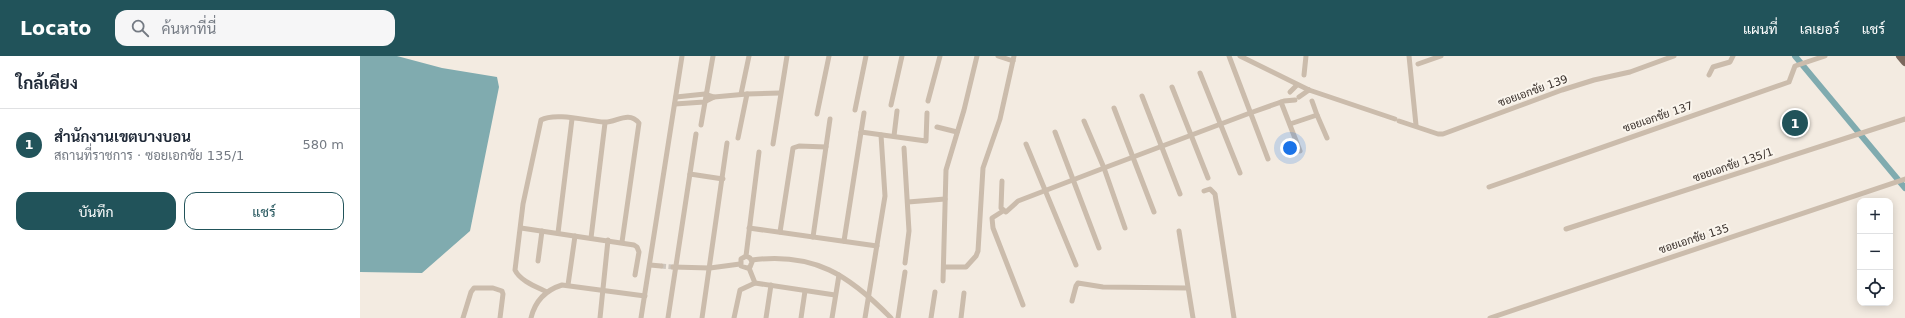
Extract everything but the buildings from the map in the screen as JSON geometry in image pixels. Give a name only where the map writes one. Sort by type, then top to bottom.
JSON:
[{"type":"main road","points":[[1900,56],[1905,62]]},
{"type":"street","points":[[641,318],[682,56]]},
{"type":"street","points":[[701,125],[705,94],[713,56]]},
{"type":"street","points":[[738,138],[750,56]]},
{"type":"street","points":[[773,144],[787,56]]},
{"type":"street","points":[[818,114],[829,56]]},
{"type":"street","points":[[855,110],[866,56]]},
{"type":"street","points":[[891,105],[902,56]]},
{"type":"street","points":[[928,100],[940,56]]},
{"type":"street","points":[[944,281],[947,163],[958,132],[977,56]]},
{"type":"street","points":[[944,267],[966,267],[976,256],[978,251],[983,168],[1000,119],[1014,58],[998,56]]},
{"type":"street","points":[[1229,56],[1268,159]]},
{"type":"street","name":"ซอยเอกชัย 139","points":[[1240,56],[1309,90],[1416,125],[1438,134],[1448,132],[1562,90],[1594,80],[1630,72],[1674,56]]},
{"type":"street","points":[[1304,75],[1306,56]]},
{"type":"street","points":[[1409,56],[1416,125]]},
{"type":"street","points":[[1418,64],[1441,56]]},
{"type":"street","points":[[1709,75],[1713,67],[1730,62],[1734,56]]},
{"type":"street","name":"ซอยเอกชัย 137","points":[[1489,187],[1789,82],[1795,66],[1804,61],[1825,56]]},
{"type":"street","points":[[1200,73],[1240,173]]},
{"type":"street","points":[[1290,92],[1297,85]]},
{"type":"street","points":[[1172,87],[1208,178]]},
{"type":"street","points":[[1023,305],[993,228],[992,218],[1003,211],[1010,210],[1018,201],[1045,190],[1250,112],[1284,100],[1297,99],[1309,90]]},
{"type":"street","points":[[675,104],[704,102],[714,97],[780,93]]},
{"type":"street","points":[[676,97],[705,94],[714,97]]},
{"type":"street","points":[[1142,96],[1180,194]]},
{"type":"street","points":[[1284,100],[1290,124],[1300,151]]},
{"type":"street","points":[[1312,101],[1327,138]]},
{"type":"street","points":[[1114,108],[1154,212]]},
{"type":"street","points":[[894,136],[897,111]]},
{"type":"street","points":[[861,132],[926,141],[927,112]]},
{"type":"street","points":[[844,242],[864,113]]},
{"type":"street","points":[[1290,124],[1317,115]]},
{"type":"street","points":[[547,292],[528,282],[517,274],[515,270],[523,204],[541,120],[546,117],[572,118],[605,123],[623,117],[636,119],[639,123],[622,242]]},
{"type":"street","points":[[558,233],[572,118]]},
{"type":"street","points":[[813,237],[830,119]]},
{"type":"street","name":"ซอยเอกชัย 135/1","points":[[1566,229],[1905,119]]},
{"type":"street","points":[[1084,121],[1104,168],[1125,228]]},
{"type":"street","points":[[591,238],[605,123]]},
{"type":"street","points":[[937,127],[958,132]]},
{"type":"street","points":[[1055,132],[1099,248]]},
{"type":"street","points":[[668,318],[696,134]]},
{"type":"street","points":[[865,318],[885,196],[881,135]]},
{"type":"street","points":[[702,318],[727,143]]},
{"type":"street","points":[[1026,144],[1076,265]]},
{"type":"street","points":[[780,232],[793,148],[798,146],[826,147]]},
{"type":"street","points":[[904,148],[909,238],[905,263]]},
{"type":"street","points":[[740,264],[742,259],[746,256],[759,152]]},
{"type":"street","points":[[690,174],[723,179]]},
{"type":"street","name":"ซอยเอกชัย 135","points":[[1490,318],[1905,179]]},
{"type":"street","points":[[1002,181],[1001,203],[1003,211]]},
{"type":"street","points":[[1204,191],[1210,190],[1215,194],[1234,318]]},
{"type":"street","points":[[908,202],[945,199]]},
{"type":"street","points":[[521,228],[622,242],[637,247],[639,252],[635,275]]},
{"type":"street","points":[[749,228],[877,246]]},
{"type":"street","points":[[538,261],[542,231]]},
{"type":"street","points":[[1179,231],[1193,318]]},
{"type":"street","points":[[568,285],[575,236]]},
{"type":"street","points":[[600,318],[608,240]]},
{"type":"street","points":[[746,256],[752,260],[781,258],[804,261],[830,270],[868,296],[891,318]]},
{"type":"street","points":[[749,268],[752,264],[752,260]]},
{"type":"street","points":[[675,268],[710,268],[740,264],[745,268],[749,268]]},
{"type":"street","points":[[650,265],[661,266]]},
{"type":"street","points":[[749,268],[755,283]]},
{"type":"street","points":[[898,318],[905,272]]},
{"type":"street","points":[[832,318],[839,275]]},
{"type":"street","points":[[734,318],[740,290],[755,283],[835,295]]},
{"type":"street","points":[[1072,301],[1078,283],[1110,287],[1187,288]]},
{"type":"street","points":[[531,318],[533,308],[542,296],[553,288],[568,285],[645,296]]},
{"type":"street","points":[[766,318],[771,285]]},
{"type":"street","points":[[463,318],[471,292],[474,288],[493,288],[502,291],[504,294],[500,318]]},
{"type":"street","points":[[801,318],[805,291]]},
{"type":"street","points":[[931,318],[935,292]]},
{"type":"street","points":[[961,318],[964,293]]},
{"type":"water","points":[[360,56],[397,56],[442,68],[497,77],[499,87],[470,231],[422,273],[360,272]]},
{"type":"waterway","points":[[1795,56],[1905,188]]},
{"type":"tunnel","points":[[661,266],[673,267]]},
{"type":"place","name":"สำนักงานเขตบางบอน","points":[[1795,123]]}]
